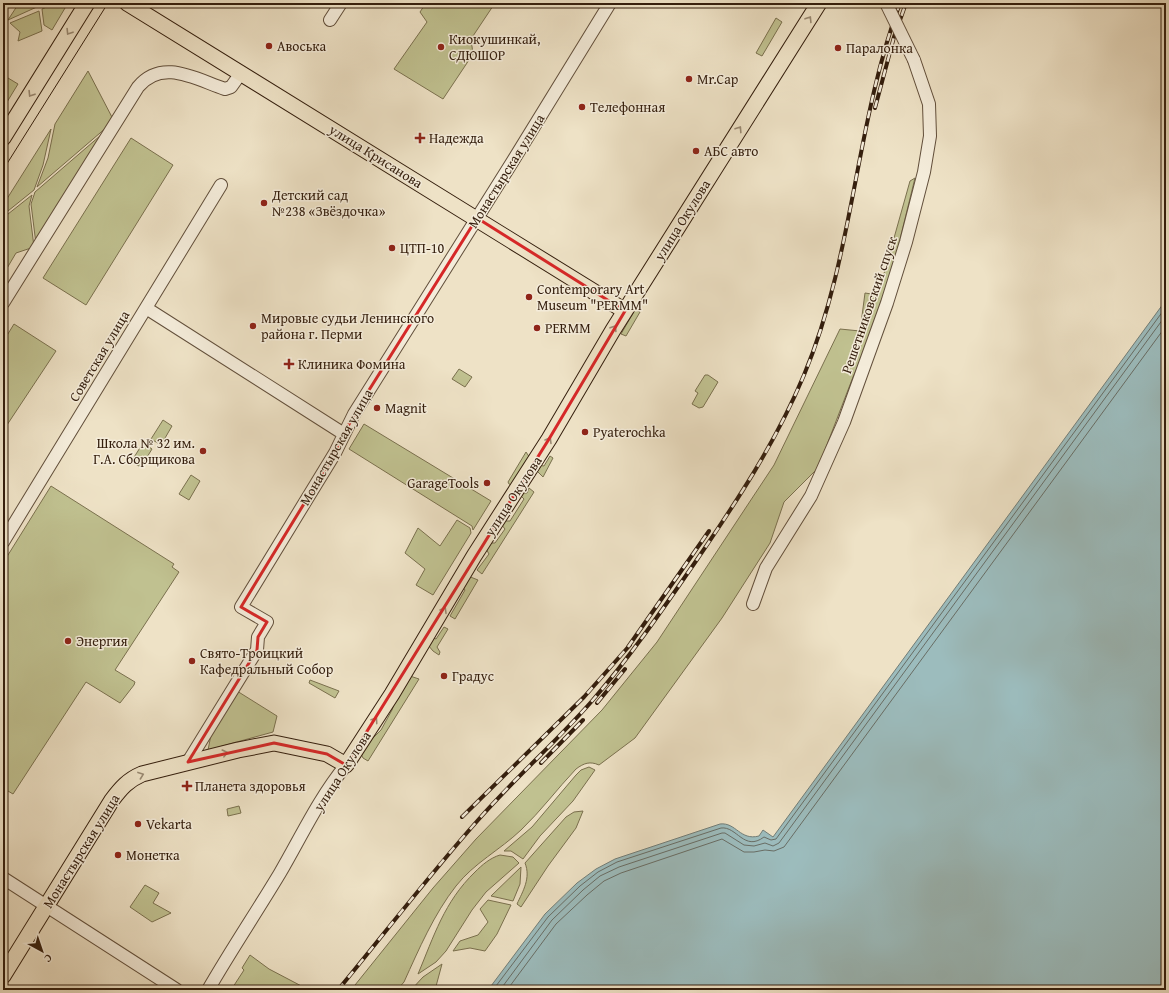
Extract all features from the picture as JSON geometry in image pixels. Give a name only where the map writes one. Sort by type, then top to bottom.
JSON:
[{"type":"main road","points":[[3,138],[87,3]]},
{"type":"main road","name":"улица Крисанова","points":[[127,3],[477,218],[625,311]]},
{"type":"main road","name":"улица Окулова","points":[[346,765],[422,647],[474,556],[532,468],[625,311],[819,3]]},
{"type":"main road","name":"Монастырская улица","points":[[3,976],[112,800],[126,782],[142,774],[238,750],[274,743],[327,754],[346,765]]},
{"type":"street","points":[[330,20],[341,3]]},
{"type":"street","name":"Монастырская улица","points":[[188,762],[257,650],[258,637],[266,622],[241,607],[335,453],[354,414],[610,3]]},
{"type":"street","name":"Решетниковский спуск","points":[[753,604],[766,568],[811,496],[844,422],[887,303],[906,242],[924,172],[930,136],[929,104],[914,60],[886,3]]},
{"type":"street","points":[[3,303],[138,87],[146,78],[158,72],[170,71],[225,89],[231,87],[241,73]]},
{"type":"street","name":"Советская улица","points":[[3,542],[221,185]]},
{"type":"street","points":[[146,308],[344,434]]},
{"type":"street","name":"улица Окулова","points":[[208,990],[279,874],[332,782],[346,765]]},
{"type":"street","points":[[3,878],[176,990]]},
{"type":"highlighted area","points":[[477,218],[625,311],[549,439],[346,765],[327,754],[274,743],[188,762],[257,650],[258,637],[267,622],[241,607],[335,453],[354,414]]},
{"type":"green space","points":[[19,3],[38,3],[39,6],[8,20]]},
{"type":"green space","points":[[56,3],[68,3],[52,30],[44,25],[42,9]]},
{"type":"green space","name":"Киокушинкай, СДЮШОР","points":[[426,3],[442,3],[447,6],[449,3],[495,3],[471,39],[473,54],[443,99],[394,69],[427,22],[420,12]]},
{"type":"green space","points":[[39,11],[42,31],[18,41],[20,32],[10,23]]},
{"type":"green space","points":[[776,18],[782,22],[762,56],[756,53]]},
{"type":"green space","points":[[88,71],[114,121],[37,187],[48,158],[55,124]]},
{"type":"green space","points":[[3,75],[18,84],[4,107]]},
{"type":"green space","points":[[51,129],[43,165],[34,190],[3,215],[3,205]]},
{"type":"green space","points":[[108,129],[36,244],[31,204],[35,192]]},
{"type":"green space","points":[[131,138],[173,165],[86,305],[43,278]]},
{"type":"green space","points":[[915,178],[886,296],[875,330],[853,377],[818,468],[784,502],[770,543],[722,618],[635,738],[599,765],[587,763],[576,769],[521,830],[479,863],[456,886],[427,932],[404,982],[397,990],[351,990],[433,888],[476,839],[602,710],[657,642],[774,465],[840,329],[860,331],[865,293],[878,295],[910,181]]},
{"type":"green space","points":[[32,195],[29,206],[34,247],[16,253],[3,275],[3,218]]},
{"type":"green space","points":[[635,310],[640,312],[626,336],[621,334]]},
{"type":"green space","points":[[14,324],[56,351],[3,431],[3,342]]},
{"type":"green space","points":[[459,369],[472,377],[465,387],[452,379]]},
{"type":"green space","points":[[705,375],[708,375],[718,382],[703,407],[699,408],[692,404],[698,393],[695,391]]},
{"type":"green space","points":[[163,420],[172,426],[161,445],[151,439]]},
{"type":"green space","points":[[364,424],[491,501],[473,530],[472,526],[349,449]]},
{"type":"green space","points":[[143,443],[152,449],[141,467],[131,462]]},
{"type":"green space","points":[[526,452],[530,458],[511,485],[508,482]]},
{"type":"green space","points":[[550,456],[553,458],[543,477],[537,471],[538,465],[544,466]]},
{"type":"green space","points":[[191,475],[200,481],[189,500],[179,494]]},
{"type":"green space","name":"Энергия","points":[[51,486],[174,564],[172,567],[179,572],[115,670],[135,682],[134,685],[120,703],[86,682],[13,794],[3,788],[3,563]]},
{"type":"green space","points":[[529,488],[534,492],[482,574],[477,570],[489,554],[485,547],[489,543],[495,543],[505,529],[501,524],[503,521],[510,521],[524,499],[521,496],[522,493],[527,493]]},
{"type":"green space","points":[[457,520],[470,528],[471,533],[433,595],[416,585],[425,569],[405,553],[418,528],[440,546]]},
{"type":"green space","points":[[468,576],[478,580],[455,619],[450,616],[465,590],[462,586]]},
{"type":"green space","points":[[444,627],[448,629],[437,647],[440,652],[439,655],[428,645],[431,637],[436,639]]},
{"type":"green space","points":[[410,676],[419,679],[368,761],[363,758],[361,754],[366,745],[381,730],[392,710],[397,696]]},
{"type":"green space","points":[[310,680],[339,691],[335,698],[309,683]]},
{"type":"green space","points":[[237,691],[277,716],[273,732],[208,750],[211,735]]},
{"type":"green space","points":[[589,767],[595,770],[573,801],[540,836],[523,859],[511,851],[504,851],[532,827],[581,770]]},
{"type":"green space","points":[[239,806],[241,813],[228,816],[227,809]]},
{"type":"green space","points":[[583,811],[576,828],[548,866],[521,907],[517,904],[527,879],[527,869],[525,863],[566,817],[574,812]]},
{"type":"green space","points":[[500,855],[513,857],[519,863],[486,892],[472,910],[446,951],[436,962],[418,974],[441,920],[455,895],[464,883],[480,867],[496,856]]},
{"type":"green space","points":[[521,867],[520,884],[513,901],[491,896]]},
{"type":"green space","points":[[145,885],[159,893],[153,903],[171,913],[152,922],[130,907]]},
{"type":"green space","points":[[488,900],[511,905],[497,934],[485,951],[470,948],[453,951],[460,941],[478,935],[488,922],[480,909]]},
{"type":"green space","points":[[250,955],[269,969],[309,990],[231,990],[244,970],[242,968]]},
{"type":"green space","points":[[442,964],[435,990],[411,990],[423,977]]},
{"type":"water","points":[[1166,300],[1166,990],[488,990],[545,914],[577,883],[596,869],[615,859],[720,824],[730,826],[747,836],[759,836],[763,830],[773,837]]},
{"type":"tram line","points":[[3,170],[108,3]]},
{"type":"railway","points":[[338,990],[425,882],[461,840],[507,789],[592,701],[620,667],[659,615],[755,471],[793,400],[821,330],[834,284],[873,95],[885,49],[900,3]]},
{"type":"railway","points":[[875,108],[894,37],[906,3]]},
{"type":"railway","points":[[628,647],[709,531]]},
{"type":"railway","points":[[462,817],[584,697],[630,645]]},
{"type":"railway","points":[[597,703],[625,669]]},
{"type":"railway","points":[[541,763],[583,720]]},
{"type":"place","name":"Авоська","points":[[269,46]]},
{"type":"place","name":"Киокушинкай, СДЮШОР","points":[[441,47]]},
{"type":"place","name":"Паралонка","points":[[838,48]]},
{"type":"place","name":"Mr.Cap","points":[[689,79]]},
{"type":"place","name":"Телефонная","points":[[582,107]]},
{"type":"place","name":"Надежда","points":[[420,138]]},
{"type":"place","name":"АБС авто","points":[[696,151]]},
{"type":"place","name":"Детский сад №238 «Звёздочка»","points":[[264,203]]},
{"type":"place","name":"ЦТП-10","points":[[392,248]]},
{"type":"place","name":"Contemporary Art Museum \"PERMM\"","points":[[529,297]]},
{"type":"place","name":"Мировые судьи Ленинского района г. Перми","points":[[253,326]]},
{"type":"place","name":"PERMM","points":[[537,328]]},
{"type":"place","name":"Клиника Фомина","points":[[289,364]]},
{"type":"place","name":"Magnit","points":[[377,408]]},
{"type":"place","name":"Pyaterochka","points":[[585,432]]},
{"type":"place","name":"Школа № 32 им. Г.А. Сборщикова","points":[[203,451]]},
{"type":"place","name":"GarageTools","points":[[487,483]]},
{"type":"place","name":"Энергия","points":[[68,641]]},
{"type":"place","name":"Свято-Троицкий Кафедральный Собор","points":[[192,661]]},
{"type":"place","name":"Градус","points":[[444,676]]},
{"type":"place","name":"Планета здоровья","points":[[187,786]]},
{"type":"place","name":"Vekarta","points":[[138,824]]},
{"type":"place","name":"Монетка","points":[[118,855]]}]
